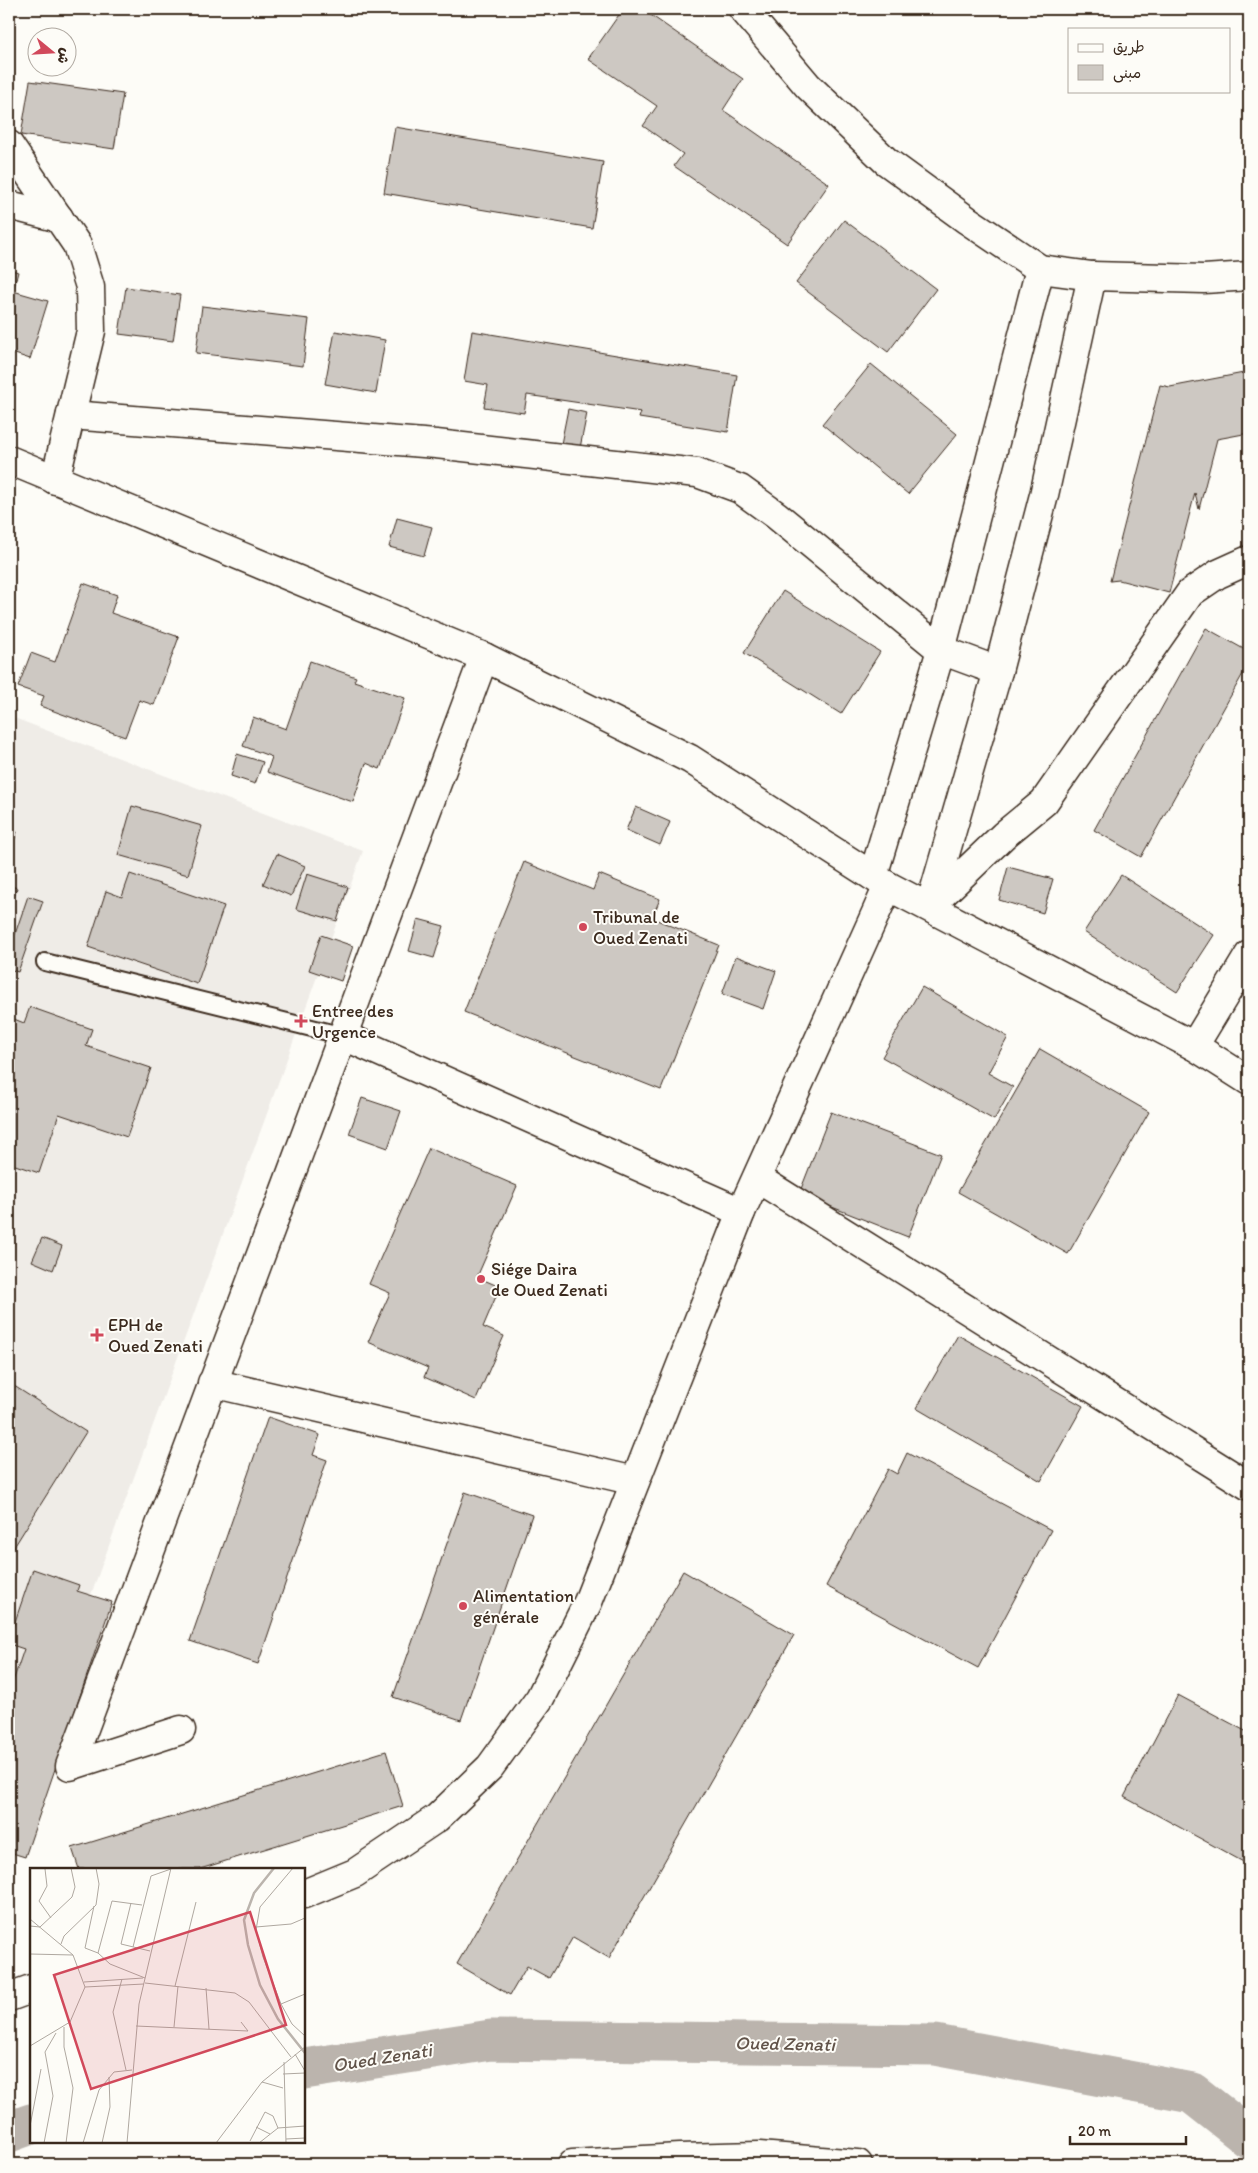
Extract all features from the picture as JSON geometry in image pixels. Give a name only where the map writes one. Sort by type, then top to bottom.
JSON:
[{"type":"street","points":[[743,9],[808,86],[886,161],[1040,269],[1092,276],[1204,279],[1249,276]]},
{"type":"street","points":[[9,145],[77,245],[90,287],[90,331],[55,480]]},
{"type":"street","points":[[9,205],[59,218]]},
{"type":"street","points":[[305,1894],[355,1873],[437,1818],[490,1766],[540,1698],[588,1602],[742,1212],[880,881],[1040,269]]},
{"type":"street","points":[[930,906],[998,671],[1044,495],[1092,276]]},
{"type":"street","points":[[70,415],[436,444],[697,473],[740,490],[776,515],[941,650],[998,671]]},
{"type":"street","points":[[9,460],[484,657],[690,759],[880,881],[1194,1046],[1249,1081]]},
{"type":"street","points":[[930,906],[1004,835],[1044,802],[1190,593],[1218,574],[1249,560]]},
{"type":"street","points":[[181,1730],[70,1766],[484,657]]},
{"type":"street","points":[[1194,1046],[1249,955]]},
{"type":"street","points":[[344,1036],[742,1212]]},
{"type":"street","points":[[757,1178],[1249,1486]]},
{"type":"street","points":[[212,1384],[635,1482]]},
{"type":"street","points":[[9,1996],[30,1989]]},
{"type":"street","points":[[572,2164],[759,2156],[858,2164]]},
{"type":"lane","points":[[45,962],[344,1036]]},
{"type":"shaded area","name":"EPH de Oued Zenati","points":[[9,716],[363,851],[9,1819]]},
{"type":"building","points":[[623,9],[642,9],[743,79],[723,110],[829,184],[787,244],[674,166],[683,154],[643,126],[657,106],[588,59]]},
{"type":"building","points":[[30,81],[123,94],[114,149],[21,135]]},
{"type":"building","points":[[395,127],[603,162],[592,228],[384,193]]},
{"type":"building","points":[[844,220],[936,289],[888,352],[796,283]]},
{"type":"building","points":[[9,269],[18,272],[13,291],[48,301],[30,359],[9,352]]},
{"type":"building","points":[[126,287],[180,295],[173,341],[119,334]]},
{"type":"building","points":[[202,306],[309,319],[303,366],[196,353]]},
{"type":"building","points":[[335,331],[385,340],[376,393],[325,384]]},
{"type":"building","points":[[472,331],[737,375],[728,432],[639,418],[641,412],[527,395],[524,413],[484,407],[488,385],[464,381]]},
{"type":"building","points":[[871,364],[957,434],[908,494],[822,424]]},
{"type":"building","points":[[1249,372],[1249,433],[1217,439],[1199,509],[1195,493],[1169,593],[1119,580],[1110,581],[1160,385],[1170,387]]},
{"type":"building","points":[[568,409],[587,413],[578,458],[559,454]]},
{"type":"building","points":[[397,518],[432,527],[424,556],[389,547]]},
{"type":"building","points":[[83,583],[117,595],[111,613],[179,637],[154,705],[139,700],[125,737],[40,706],[44,696],[18,687],[31,653],[55,662]]},
{"type":"building","points":[[783,591],[880,652],[841,714],[744,653]]},
{"type":"building","points":[[1206,628],[1249,652],[1249,663],[1141,857],[1094,830]]},
{"type":"building","points":[[310,661],[356,677],[354,681],[405,698],[380,769],[366,763],[353,802],[267,772],[272,757],[243,746],[253,717],[286,729]]},
{"type":"building","points":[[237,754],[263,762],[255,784],[231,776]]},
{"type":"building","points":[[132,806],[202,826],[188,875],[118,855]]},
{"type":"building","points":[[636,807],[670,822],[660,845],[626,830]]},
{"type":"building","points":[[9,829],[17,832],[9,857]]},
{"type":"building","points":[[277,854],[305,866],[291,896],[263,884]]},
{"type":"building","points":[[524,862],[593,890],[599,874],[660,899],[652,918],[719,945],[661,1090],[464,1012]]},
{"type":"building","points":[[1008,867],[1053,879],[1043,913],[999,900]]},
{"type":"building","points":[[130,874],[224,906],[197,984],[88,947],[106,891],[122,897]]},
{"type":"building","points":[[307,874],[348,887],[337,921],[296,909]]},
{"type":"building","points":[[1121,875],[1214,935],[1177,992],[1084,932]]},
{"type":"building","points":[[9,885],[17,888],[9,912]]},
{"type":"building","points":[[28,896],[43,901],[18,972],[9,969],[9,935],[14,937]]},
{"type":"building","points":[[418,919],[444,926],[434,958],[409,951]]},
{"type":"building","points":[[321,935],[353,946],[341,981],[309,970]]},
{"type":"building","points":[[736,956],[776,971],[763,1009],[722,994]]},
{"type":"building","points":[[922,987],[1008,1037],[988,1073],[1013,1087],[994,1120],[882,1057]]},
{"type":"building","points":[[30,1007],[92,1029],[86,1046],[151,1068],[127,1137],[59,1114],[39,1173],[9,1163],[9,1017],[24,1023]]},
{"type":"building","points":[[1040,1049],[1149,1112],[1068,1254],[958,1192]]},
{"type":"building","points":[[362,1098],[401,1111],[388,1148],[349,1134]]},
{"type":"building","points":[[831,1112],[941,1154],[908,1237],[799,1194]]},
{"type":"building","points":[[429,1148],[517,1186],[477,1277],[500,1287],[483,1327],[504,1336],[476,1400],[424,1377],[428,1368],[368,1342],[390,1293],[369,1284]]},
{"type":"building","points":[[42,1238],[62,1246],[53,1270],[32,1261]]},
{"type":"building","points":[[958,1335],[1083,1406],[1041,1481],[916,1408]]},
{"type":"building","points":[[11,1384],[86,1432],[9,1555],[9,1388]]},
{"type":"building","points":[[268,1417],[320,1435],[313,1455],[327,1460],[258,1664],[190,1641]]},
{"type":"building","points":[[907,1453],[1051,1530],[978,1668],[826,1586],[888,1469],[897,1474]]},
{"type":"building","name":"Alimentation générale","points":[[465,1492],[532,1515],[461,1720],[393,1697]]},
{"type":"building","points":[[33,1569],[79,1585],[77,1591],[112,1602],[25,1857],[9,1852],[9,1693],[24,1649],[9,1644],[9,1639]]},
{"type":"building","points":[[683,1571],[794,1635],[609,1958],[573,1937],[549,1978],[527,1966],[510,1995],[457,1964]]},
{"type":"building","points":[[1178,1695],[1249,1733],[1249,1865],[1124,1797]]},
{"type":"building","points":[[386,1751],[403,1806],[203,1868],[79,1868],[72,1848]]},
{"type":"waterway","name":"Oued Zenati","points":[[305,2069],[491,2040],[935,2045],[1192,2093],[1249,2138]]},
{"type":"waterway","name":"Oued Zenati","points":[[9,2132],[30,2124]]},
{"type":"place","name":"Tribunal de Oued Zenati","points":[[583,927]]},
{"type":"place","name":"Entree des Urgence","points":[[301,1021]]},
{"type":"place","name":"Siége Daira de Oued Zenati","points":[[481,1279]]},
{"type":"place","name":"EPH de Oued Zenati","points":[[97,1335]]},
{"type":"place","name":"Alimentation générale","points":[[463,1606]]}]
